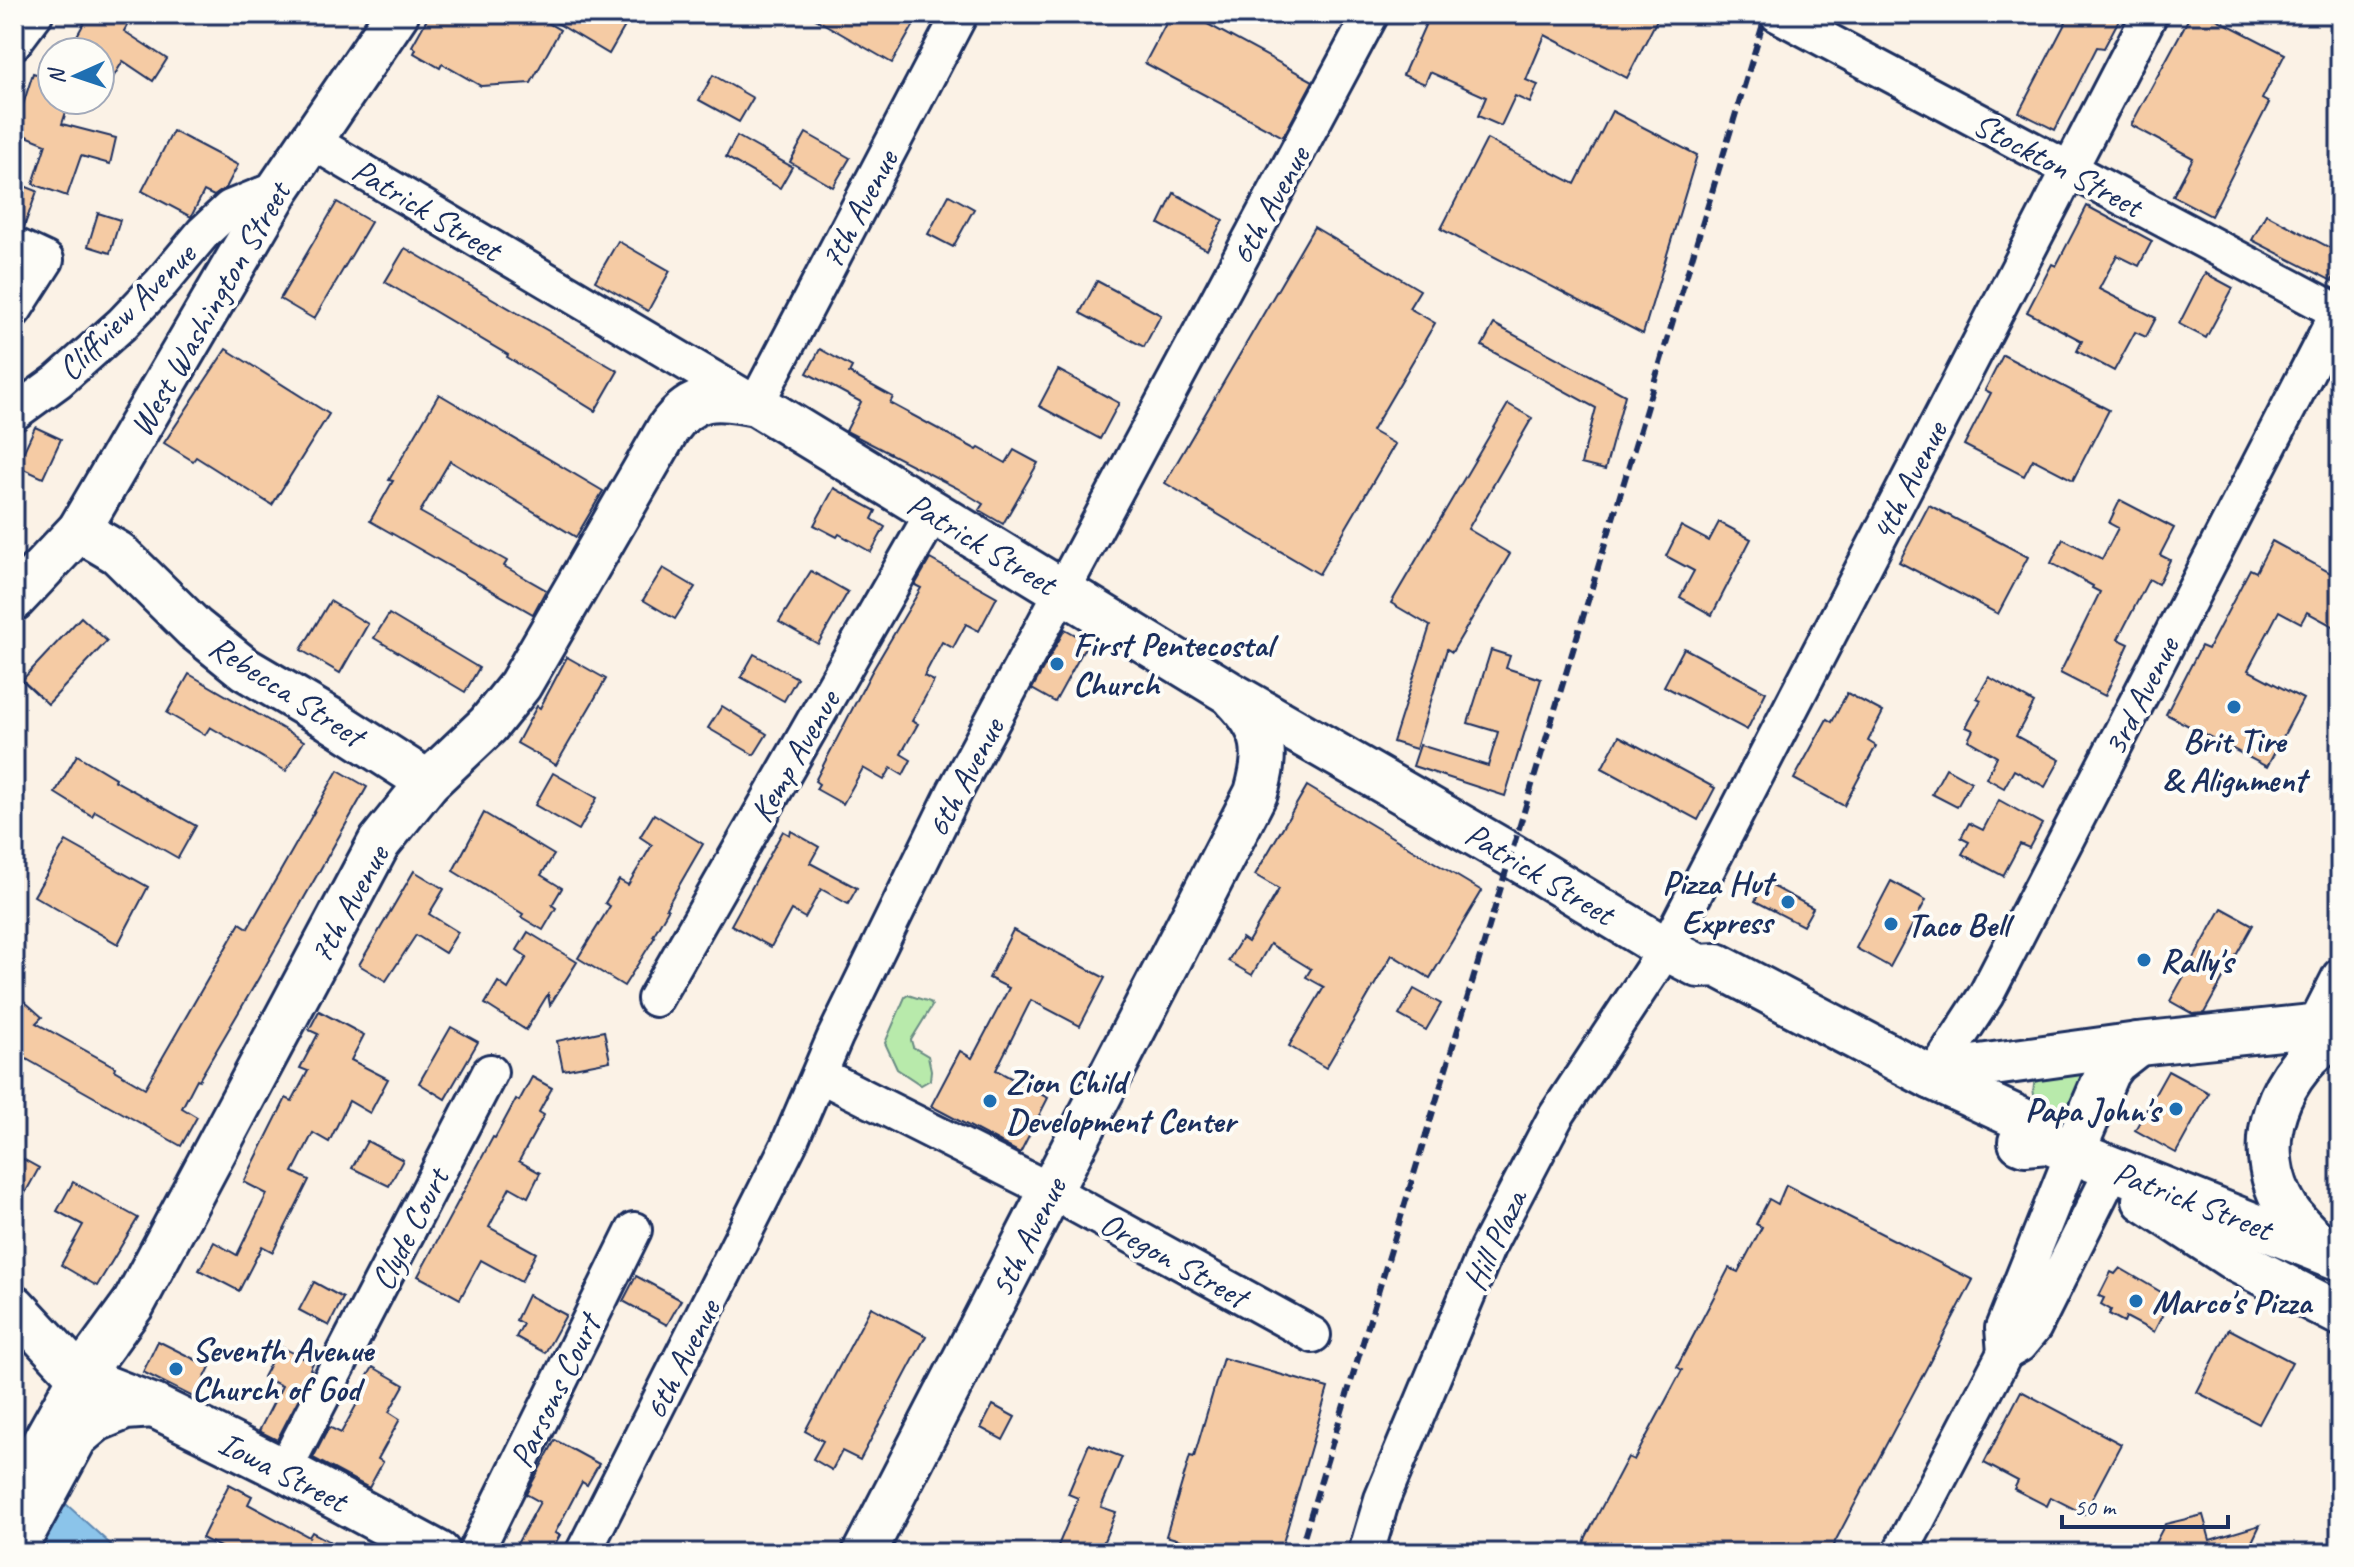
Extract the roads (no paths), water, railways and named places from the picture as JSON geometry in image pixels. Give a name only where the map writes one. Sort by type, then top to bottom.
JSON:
[{"type":"main road","name":"West Washington Street","points":[[14,599],[79,530],[279,188],[397,14]]},
{"type":"main road","points":[[668,429],[679,413],[691,404],[726,399],[756,404]]},
{"type":"main road","name":"Patrick Street","points":[[756,404],[1228,692],[1682,957],[1709,983],[1942,1107],[2025,1144],[2060,1147]]},
{"type":"main road","name":"7th Avenue","points":[[14,1551],[65,1430],[80,1377],[134,1303],[379,843],[428,782],[488,725],[520,685],[668,429]]},
{"type":"main road","name":"Rebecca Street","points":[[79,530],[118,553],[194,628],[245,669],[428,782]]},
{"type":"main road","points":[[1228,692],[1253,720],[1264,746],[1263,770],[1256,793]]},
{"type":"main road","points":[[362,739],[412,743],[437,741],[488,725]]},
{"type":"main road","points":[[1256,793],[1287,769],[1305,763],[1343,760]]},
{"type":"main road","name":"5th Avenue","points":[[864,1553],[1256,793]]},
{"type":"main road","name":"Patrick Street","points":[[1682,957],[1717,965],[1932,1078],[2034,1125],[2060,1147]]},
{"type":"main road","points":[[1932,1078],[1972,1067],[2138,1044],[2331,1027]]},
{"type":"main road","points":[[2331,1027],[2296,1071],[2276,1106],[2271,1127],[2271,1152],[2276,1179],[2287,1209],[2334,1256]]},
{"type":"main road","points":[[2138,1044],[2115,1062],[2060,1147],[2111,1173],[2237,1261],[2340,1314]]},
{"type":"main road","name":"Patrick Street","points":[[2111,1173],[2334,1256]]},
{"type":"main road","points":[[134,1303],[130,1361],[135,1380],[154,1406]]},
{"type":"main road","points":[[14,1306],[80,1377]]},
{"type":"main road","name":"Iowa Street","points":[[80,1377],[154,1406],[284,1470],[439,1553]]},
{"type":"main road","name":"7th Avenue","points":[[14,1495],[65,1430],[125,1408],[154,1406]]},
{"type":"street","points":[[14,42],[35,14]]},
{"type":"street","name":"7th Avenue","points":[[756,404],[960,14]]},
{"type":"street","name":"6th Avenue","points":[[583,1553],[789,1144],[835,1037],[928,844],[1371,14]]},
{"type":"street","name":"Stockton Street","points":[[1777,14],[2339,311]]},
{"type":"street","name":"4th Avenue","points":[[1682,957],[2150,14]]},
{"type":"street","name":"Patrick Street","points":[[310,140],[756,404]]},
{"type":"street","name":"Cliffview Avenue","points":[[14,413],[58,381],[113,332],[162,282],[203,233],[230,208],[279,188]]},
{"type":"street","points":[[14,245],[46,260],[14,310]]},
{"type":"street","name":"3rd Avenue","points":[[1932,1078],[1986,995],[2339,311]]},
{"type":"street","name":"7th Avenue","points":[[645,337],[675,371],[676,387],[668,429]]},
{"type":"street","name":"Kemp Avenue","points":[[655,999],[933,513]]},
{"type":"street","name":"Hill Plaza","points":[[1366,1553],[1382,1499],[1487,1248],[1556,1116],[1682,957]]},
{"type":"street","points":[[2331,1027],[2340,976]]},
{"type":"street","name":"Clyde Court","points":[[284,1470],[490,1072]]},
{"type":"street","name":"Oregon Street","points":[[820,1075],[1051,1191],[1313,1335]]},
{"type":"street","points":[[1900,1553],[2005,1353],[2003,1328],[2060,1147]]},
{"type":"street","points":[[2005,1353],[2019,1345],[2034,1327],[2111,1173]]},
{"type":"street","name":"Parsons Court","points":[[475,1553],[634,1230]]},
{"type":"water","points":[[14,1480],[65,1503],[120,1553],[35,1553]]},
{"type":"railway","points":[[1299,1553],[1766,14]]},
{"type":"place","name":"First Pentecostal Church","points":[[1057,664]]},
{"type":"place","name":"Brit Tire & Alignment","points":[[2234,707]]},
{"type":"place","name":"Pizza Hut Express","points":[[1788,902]]},
{"type":"place","name":"Taco Bell","points":[[1891,924]]},
{"type":"place","name":"Rally's","points":[[2144,960]]},
{"type":"place","name":"Zion Child Development Center","points":[[990,1101]]},
{"type":"place","name":"Papa John's","points":[[2176,1109]]},
{"type":"place","name":"Marco's Pizza","points":[[2136,1301]]},
{"type":"place","name":"Seventh Avenue Church of God","points":[[176,1369]]}]
